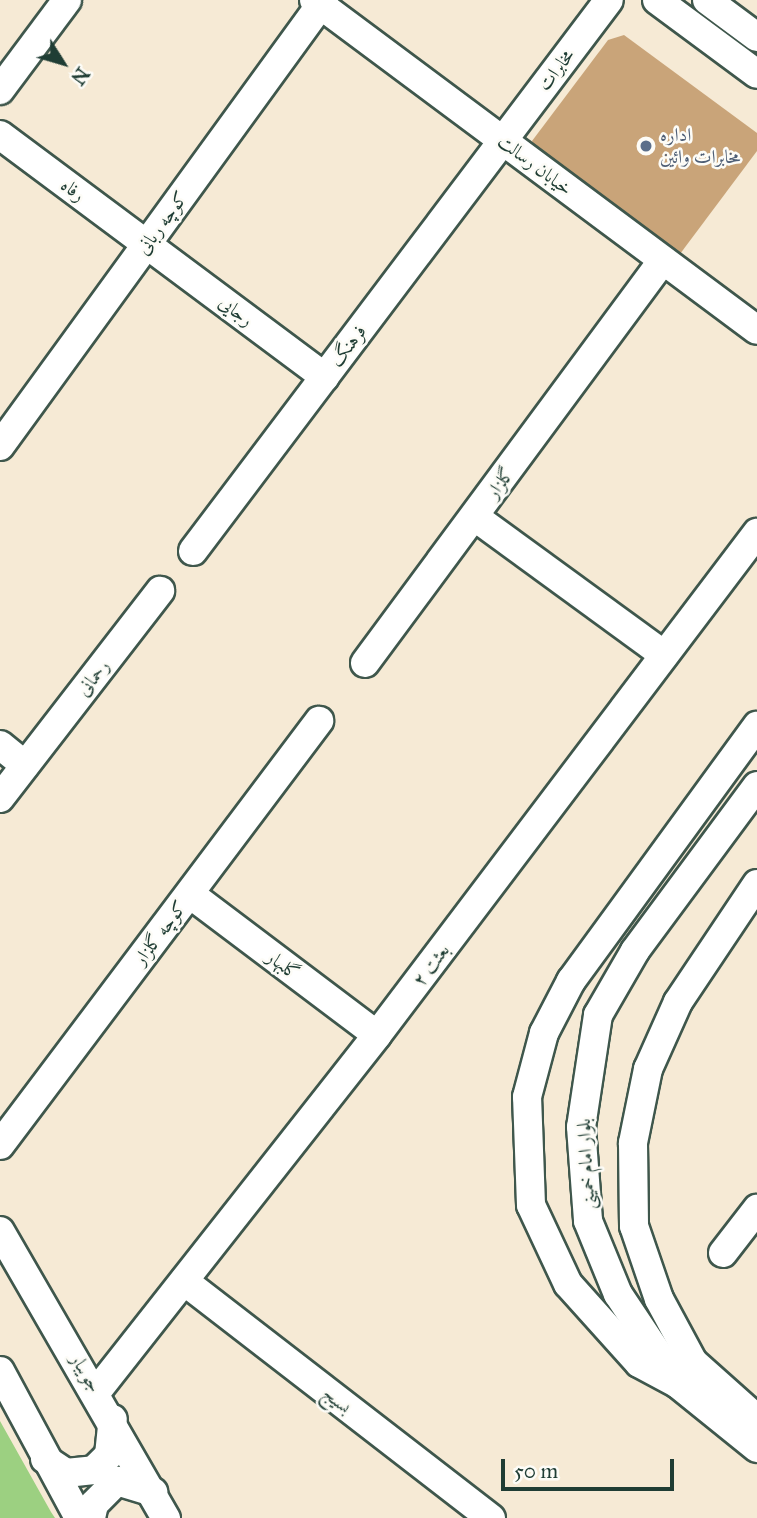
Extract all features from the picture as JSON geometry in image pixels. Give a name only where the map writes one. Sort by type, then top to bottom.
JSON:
[{"type":"street","points":[[0,90],[67,0]]},
{"type":"street","name":"مخابرات","points":[[503,141],[609,0]]},
{"type":"street","points":[[657,0],[757,74]]},
{"type":"street","points":[[707,0],[757,37]]},
{"type":"street","name":"خیابان رسالت","points":[[319,2],[757,330]]},
{"type":"street","name":"کوچه ربانی","points":[[0,446],[147,245],[319,2]]},
{"type":"street","name":"رفاه","points":[[0,135],[147,245]]},
{"type":"street","name":"فرهنگ","points":[[193,551],[503,141]]},
{"type":"street","name":"رجایی","points":[[147,245],[325,377]]},
{"type":"street","name":"گلزار","points":[[663,260],[475,517],[664,655]]},
{"type":"street","points":[[365,663],[475,517]]},
{"type":"street","name":"بعثت ۲","points":[[97,1391],[377,1035],[757,533]]},
{"type":"street","name":"رحمانی","points":[[0,798],[160,591]]},
{"type":"street","name":"کوچه گلزار","points":[[0,1145],[318,720]]},
{"type":"street","points":[[678,1384],[639,1363],[568,1284],[531,1205],[527,1097],[544,1033],[571,981],[757,726]]},
{"type":"street","points":[[0,745],[25,765]]},
{"type":"street","name":"بلوار امام خمینی","points":[[757,786],[635,951],[598,1015],[581,1127],[588,1222],[618,1294],[678,1384],[757,1448]]},
{"type":"street","points":[[757,884],[678,1002],[648,1069],[633,1143],[634,1226],[659,1299],[693,1363],[757,1419]]},
{"type":"street","name":"گلبهار","points":[[190,894],[377,1035]]},
{"type":"street","points":[[544,1033],[598,1015]]},
{"type":"street","points":[[723,1253],[757,1209]]},
{"type":"street","name":"جویبار","points":[[0,1231],[97,1391],[166,1518]]},
{"type":"street","name":"بسیج","points":[[184,1281],[491,1518]]},
{"type":"street","points":[[0,1371],[9,1410],[45,1459],[79,1518]]},
{"type":"street","points":[[45,1459],[66,1474],[94,1470],[109,1455],[113,1419]]},
{"type":"street","points":[[91,1518],[94,1504],[117,1481],[153,1492]]},
{"type":"green space","points":[[0,1421],[51,1512],[55,1518],[0,1518]]},
{"type":"building","name":"اداره مخابرات وائین","points":[[624,35],[757,133],[757,151],[677,258],[538,157],[532,141],[608,40]]},
{"type":"place","name":"اداره مخابرات وائین","points":[[646,146]]}]
